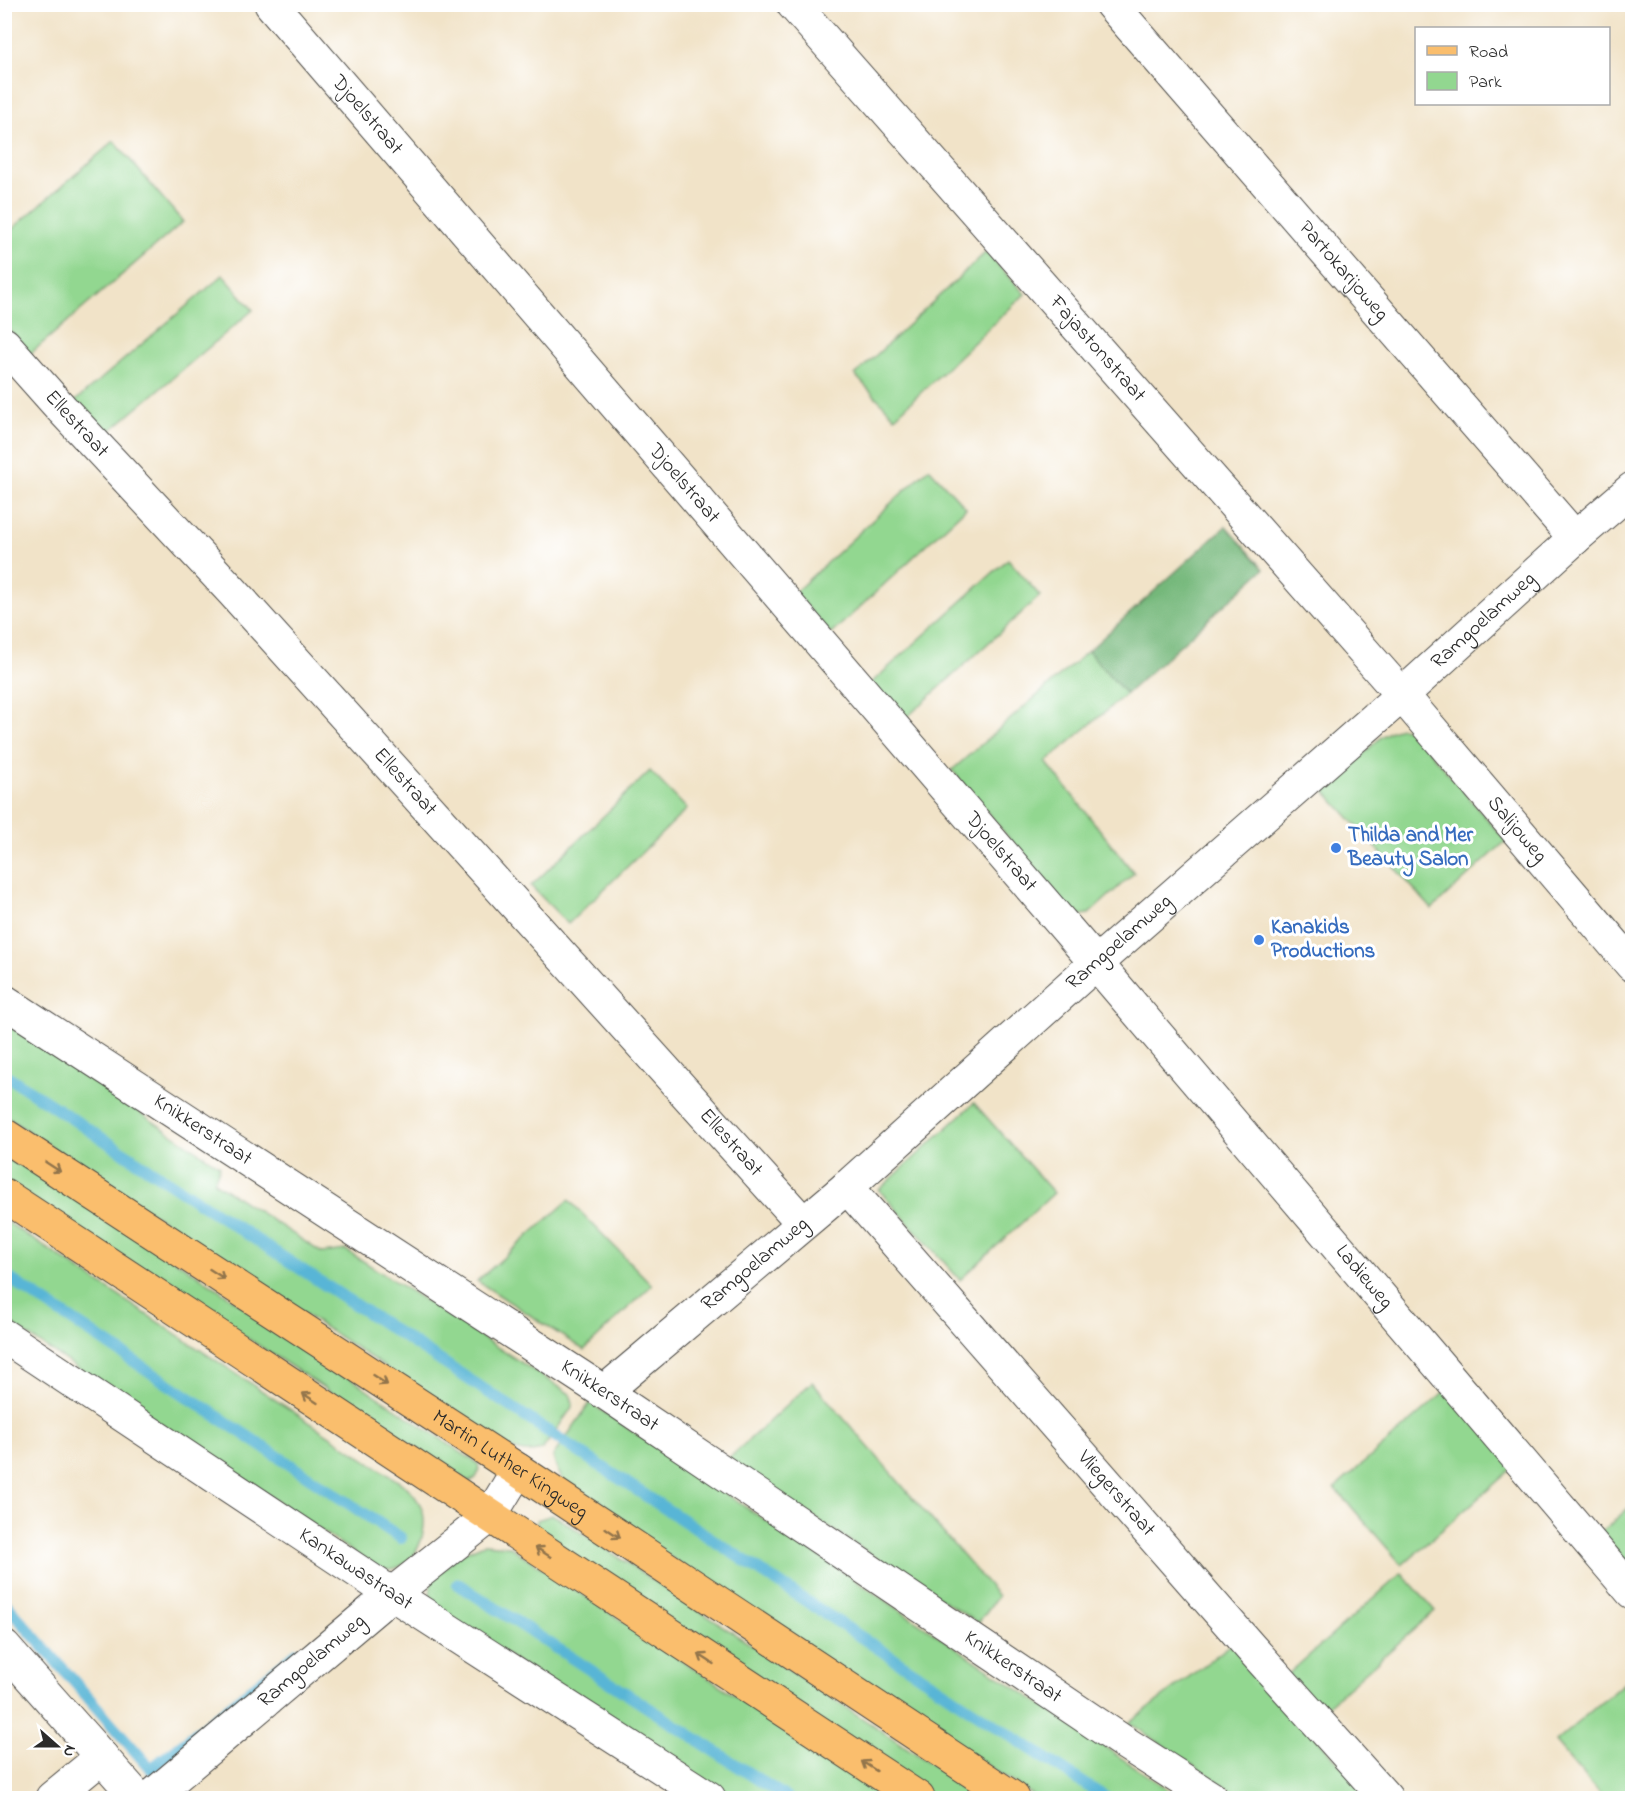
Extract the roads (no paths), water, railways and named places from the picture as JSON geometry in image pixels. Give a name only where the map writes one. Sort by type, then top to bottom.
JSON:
[{"type":"main road","name":"Martin Luther Kingweg","points":[[4,1135],[518,1470],[1013,1798]]},
{"type":"main road","points":[[4,1196],[918,1798]]},
{"type":"street","name":"Djoelstraat","points":[[272,4],[1096,963]]},
{"type":"street","name":"Fajastonstraat","points":[[794,4],[1402,695]]},
{"type":"street","name":"Partokarijoweg","points":[[1111,4],[1575,538]]},
{"type":"street","name":"Ellestraat","points":[[4,344],[233,592],[803,1223]]},
{"type":"street","name":"Ramgoelamweg","points":[[604,1392],[847,1187],[1096,963],[1402,695],[1632,489]]},
{"type":"street","name":"Salijoweg","points":[[1402,695],[1632,965]]},
{"type":"street","name":"Ladieweg","points":[[1096,963],[1632,1592]]},
{"type":"street","name":"Knikkerstraat","points":[[4,1001],[604,1392],[1122,1741],[1211,1798]]},
{"type":"street","name":"Vliegerstraat","points":[[847,1187],[1250,1647],[1386,1798]]},
{"type":"street","name":"Kankawastraat","points":[[4,1336],[392,1594],[709,1798]]},
{"type":"street","name":"Ramgoelamweg","points":[[150,1798],[392,1594],[490,1516],[518,1470]]},
{"type":"street","points":[[4,1647],[138,1798]]},
{"type":"street","points":[[52,1798],[102,1757]]},
{"type":"waterway","points":[[4,1074],[1106,1798]]},
{"type":"waterway","points":[[4,1275],[401,1538]]},
{"type":"waterway","points":[[458,1584],[787,1798]]},
{"type":"waterway","points":[[4,1602],[151,1769],[297,1653]]},
{"type":"place","name":"Thilda and Mer Beauty Salon","points":[[1336,848]]},
{"type":"place","name":"Kanakids Productions","points":[[1259,940]]}]
